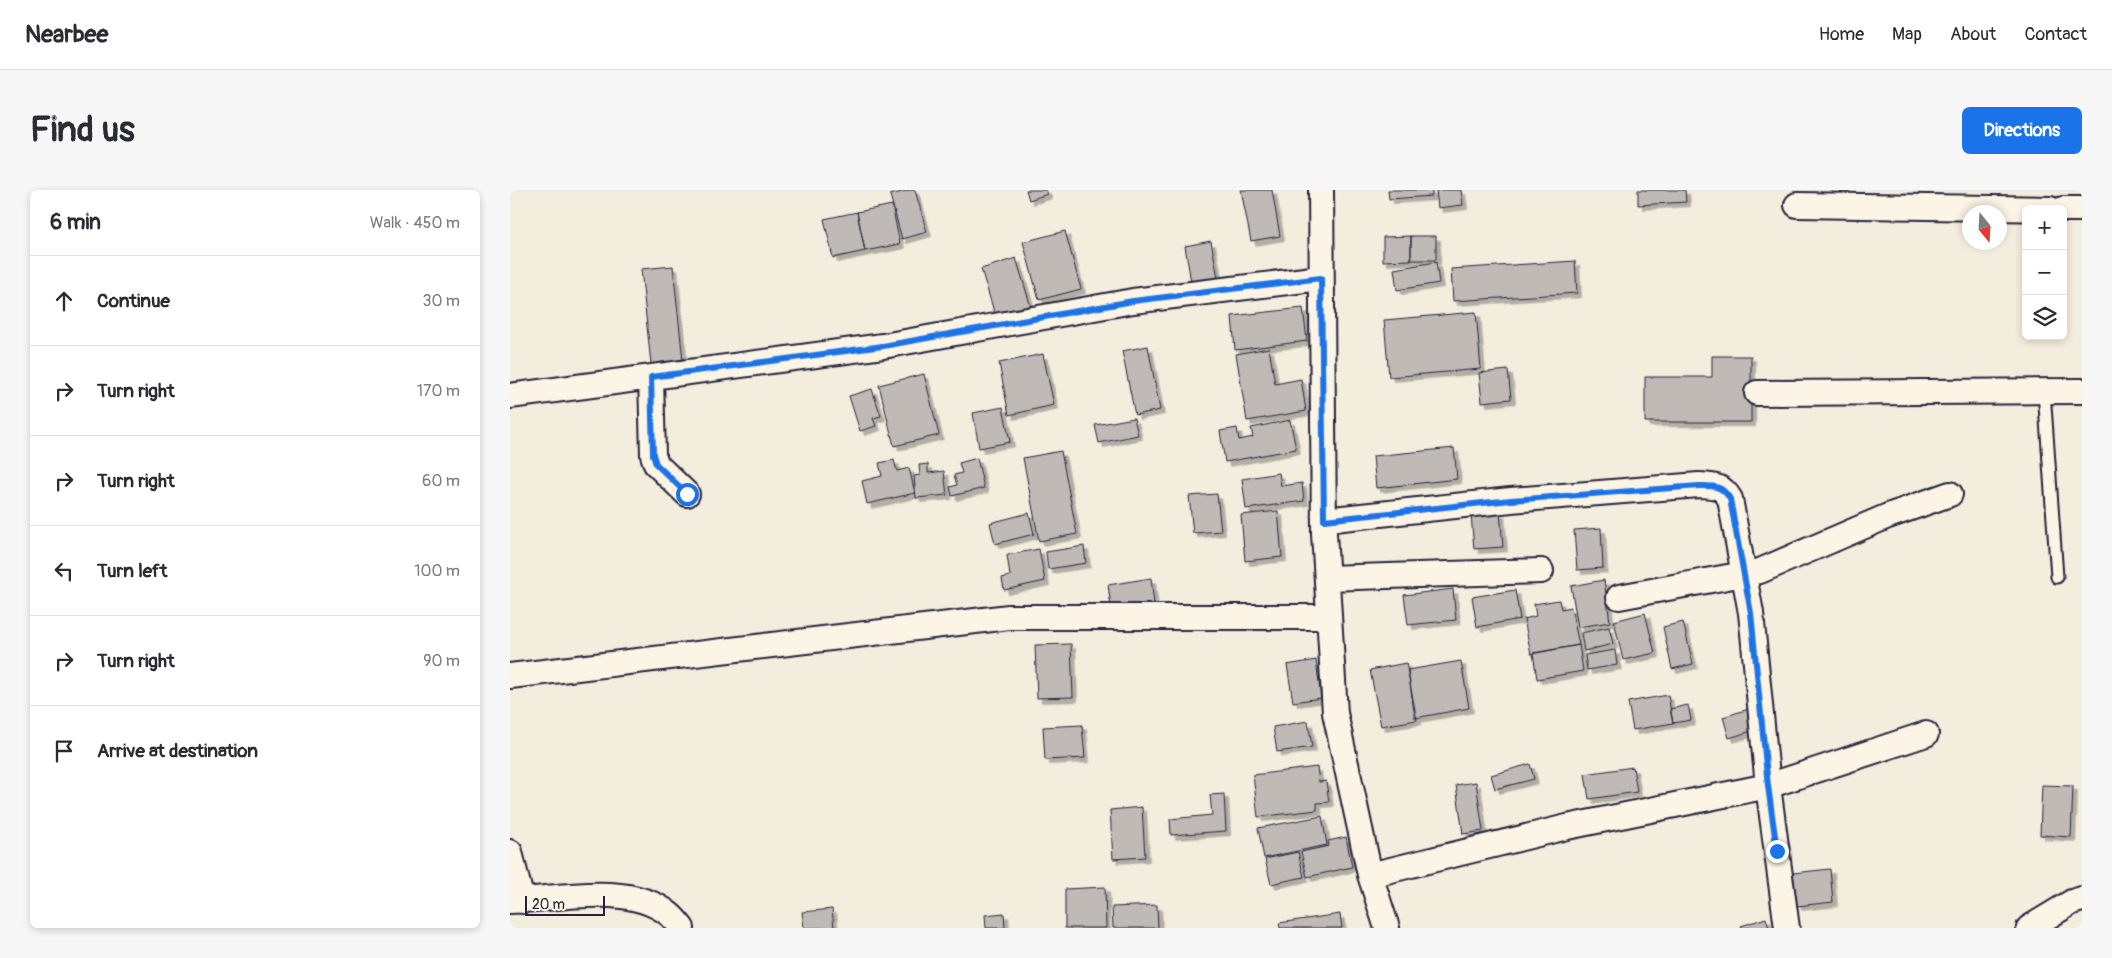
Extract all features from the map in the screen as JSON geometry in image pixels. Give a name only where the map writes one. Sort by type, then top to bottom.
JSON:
[{"type":"street","points":[[1321,190],[1324,520],[1335,713],[1370,875],[1387,928]]},
{"type":"street","points":[[1797,205],[2022,209]]},
{"type":"street","points":[[2067,209],[2082,209]]},
{"type":"street","points":[[510,396],[883,346],[1133,301],[1321,278]]},
{"type":"street","points":[[651,377],[653,455],[656,464],[687,494]]},
{"type":"street","points":[[1756,393],[2082,391]]},
{"type":"street","points":[[1324,520],[1511,500],[1699,486],[1718,486],[1726,492],[1730,499],[1751,613],[1768,786],[1787,928]]},
{"type":"street","points":[[1619,597],[1760,571],[1888,516],[1950,494]]},
{"type":"street","points":[[1327,578],[1541,571]]},
{"type":"street","points":[[510,676],[1009,617],[1329,617]]},
{"type":"street","points":[[1370,875],[1567,827],[1768,786],[1926,734]]},
{"type":"street","points":[[510,852],[516,901],[612,894],[644,901],[668,913],[682,928]]},
{"type":"street","points":[[2028,928],[2072,902],[2082,899]]},
{"type":"lane","points":[[2044,391],[2057,577]]},
{"type":"building","points":[[915,190],[927,232],[902,239],[890,195]]},
{"type":"building","points":[[1026,190],[1046,190],[1048,194],[1029,200]]},
{"type":"building","points":[[1241,190],[1272,190],[1280,236],[1251,241]]},
{"type":"building","points":[[1388,190],[1432,190],[1432,196],[1389,199]]},
{"type":"building","points":[[1436,190],[1461,190],[1463,205],[1438,208]]},
{"type":"building","points":[[1638,190],[1685,190],[1686,202],[1638,205]]},
{"type":"building","points":[[892,205],[900,244],[865,251],[857,212]]},
{"type":"building","points":[[857,212],[865,251],[833,258],[824,219]]},
{"type":"building","points":[[1065,231],[1081,289],[1039,300],[1023,242]]},
{"type":"building","points":[[1411,236],[1411,260],[1383,261],[1383,237]]},
{"type":"building","points":[[1411,236],[1436,236],[1436,260],[1411,260]]},
{"type":"building","points":[[1211,241],[1219,283],[1192,288],[1185,246]]},
{"type":"building","points":[[1016,258],[1031,307],[996,318],[981,269]]},
{"type":"building","points":[[1575,261],[1577,293],[1453,301],[1451,269]]},
{"type":"building","points":[[1436,262],[1439,283],[1397,290],[1394,269]]},
{"type":"building","points":[[673,266],[683,361],[651,364],[641,269]]},
{"type":"building","points":[[1303,308],[1307,341],[1235,350],[1232,316]]},
{"type":"building","points":[[1476,312],[1481,369],[1389,377],[1384,320]]},
{"type":"building","points":[[1148,346],[1160,410],[1135,415],[1122,351]]},
{"type":"building","points":[[1269,348],[1275,384],[1301,379],[1306,411],[1247,421],[1236,354]]},
{"type":"building","points":[[1043,354],[1054,405],[1009,415],[999,363]]},
{"type":"building","points":[[1712,356],[1751,356],[1751,422],[1645,422],[1645,377],[1712,377]]},
{"type":"building","points":[[1508,370],[1511,399],[1482,402],[1479,373]]},
{"type":"building","points":[[924,374],[939,435],[894,446],[879,385]]},
{"type":"building","points":[[872,389],[881,416],[873,418],[876,426],[860,431],[849,396]]},
{"type":"building","points":[[1003,407],[1010,442],[979,448],[973,413]]},
{"type":"building","points":[[1134,418],[1138,435],[1099,443],[1095,425]]},
{"type":"building","points":[[1290,420],[1296,449],[1225,462],[1220,431],[1237,428],[1239,440],[1253,437],[1251,428]]},
{"type":"building","points":[[1454,448],[1457,479],[1376,488],[1373,456]]},
{"type":"building","points":[[1061,451],[1077,534],[1039,541],[1023,458]]},
{"type":"building","points":[[977,458],[984,488],[952,496],[950,487],[957,485],[954,475],[962,473],[959,463]]},
{"type":"building","points":[[894,460],[897,471],[909,468],[915,493],[867,504],[862,481],[882,476],[879,463]]},
{"type":"building","points":[[928,464],[928,473],[944,471],[947,495],[916,498],[914,476],[920,475],[919,465]]},
{"type":"building","points":[[1279,473],[1281,486],[1302,483],[1304,501],[1246,509],[1242,479]]},
{"type":"building","points":[[1217,494],[1221,531],[1193,533],[1189,496]]},
{"type":"building","points":[[1278,511],[1282,557],[1245,561],[1241,515]]},
{"type":"building","points":[[1500,512],[1503,547],[1474,549],[1471,515]]},
{"type":"building","points":[[1029,513],[1034,534],[995,544],[990,523]]},
{"type":"building","points":[[1601,528],[1603,568],[1577,570],[1574,530]]},
{"type":"building","points":[[1084,546],[1086,563],[1048,569],[1046,552]]},
{"type":"building","points":[[1039,549],[1045,581],[1004,590],[1002,578],[1010,576],[1007,555]]},
{"type":"building","points":[[1151,578],[1154,604],[1136,607],[1111,607],[1108,585]]},
{"type":"building","points":[[1604,580],[1610,622],[1578,627],[1571,586]]},
{"type":"building","points":[[1453,589],[1456,620],[1408,625],[1404,595]]},
{"type":"building","points":[[1515,590],[1520,619],[1477,627],[1472,597]]},
{"type":"building","points":[[1559,600],[1561,609],[1571,607],[1579,645],[1531,654],[1524,619],[1536,616],[1534,604]]},
{"type":"building","points":[[1645,613],[1655,653],[1623,660],[1614,621]]},
{"type":"building","points":[[1683,622],[1693,664],[1672,669],[1663,627]]},
{"type":"building","points":[[1609,627],[1613,644],[1584,651],[1581,633]]},
{"type":"building","points":[[1071,644],[1073,697],[1037,698],[1035,645]]},
{"type":"building","points":[[1579,645],[1583,671],[1537,679],[1533,653]]},
{"type":"building","points":[[1615,650],[1617,665],[1587,670],[1585,655]]},
{"type":"building","points":[[1316,660],[1321,698],[1293,702],[1287,665]]},
{"type":"building","points":[[1461,661],[1469,708],[1415,718],[1408,670]]},
{"type":"building","points":[[1406,663],[1417,720],[1381,726],[1370,670]]},
{"type":"building","points":[[1668,695],[1673,723],[1633,730],[1628,702]]},
{"type":"building","points":[[1688,705],[1691,720],[1673,723],[1670,709]]},
{"type":"building","points":[[1752,708],[1758,729],[1729,738],[1723,717]]},
{"type":"building","points":[[1308,721],[1312,747],[1277,752],[1273,727]]},
{"type":"building","points":[[1082,725],[1085,758],[1045,760],[1043,727]]},
{"type":"building","points":[[1530,764],[1534,779],[1495,789],[1491,775]]},
{"type":"building","points":[[1317,767],[1319,782],[1326,781],[1329,802],[1317,803],[1317,810],[1258,817],[1253,775]]},
{"type":"building","points":[[1633,767],[1637,792],[1589,799],[1585,774]]},
{"type":"building","points":[[1476,782],[1483,831],[1463,834],[1456,785]]},
{"type":"building","points":[[2042,785],[2073,786],[2071,837],[2040,835]]},
{"type":"building","points":[[1224,794],[1226,831],[1171,835],[1170,819],[1212,815],[1210,795]]},
{"type":"building","points":[[1142,807],[1145,857],[1113,859],[1110,810]]},
{"type":"building","points":[[1322,816],[1327,845],[1264,858],[1258,828]]},
{"type":"building","points":[[1346,837],[1352,867],[1307,877],[1301,852],[1329,846],[1328,841]]},
{"type":"building","points":[[1298,852],[1304,877],[1271,884],[1265,859]]},
{"type":"building","points":[[1830,869],[1833,902],[1797,906],[1793,873]]},
{"type":"building","points":[[1105,887],[1106,928],[1065,928],[1065,889]]},
{"type":"building","points":[[1157,905],[1158,928],[1113,928],[1112,907]]},
{"type":"building","points":[[832,909],[834,928],[804,928],[802,912]]},
{"type":"building","points":[[1004,913],[1005,928],[986,928],[985,915]]},
{"type":"building","points":[[1340,914],[1342,928],[1280,928],[1279,923]]},
{"type":"building","points":[[1766,918],[1769,928],[1742,928],[1741,926]]},
{"type":"route","points":[[687,494],[656,464],[653,455],[651,377],[883,346],[1133,301],[1321,278],[1324,520],[1511,500],[1699,486],[1718,486],[1726,492],[1730,499],[1751,613],[1768,786],[1777,851]]}]
